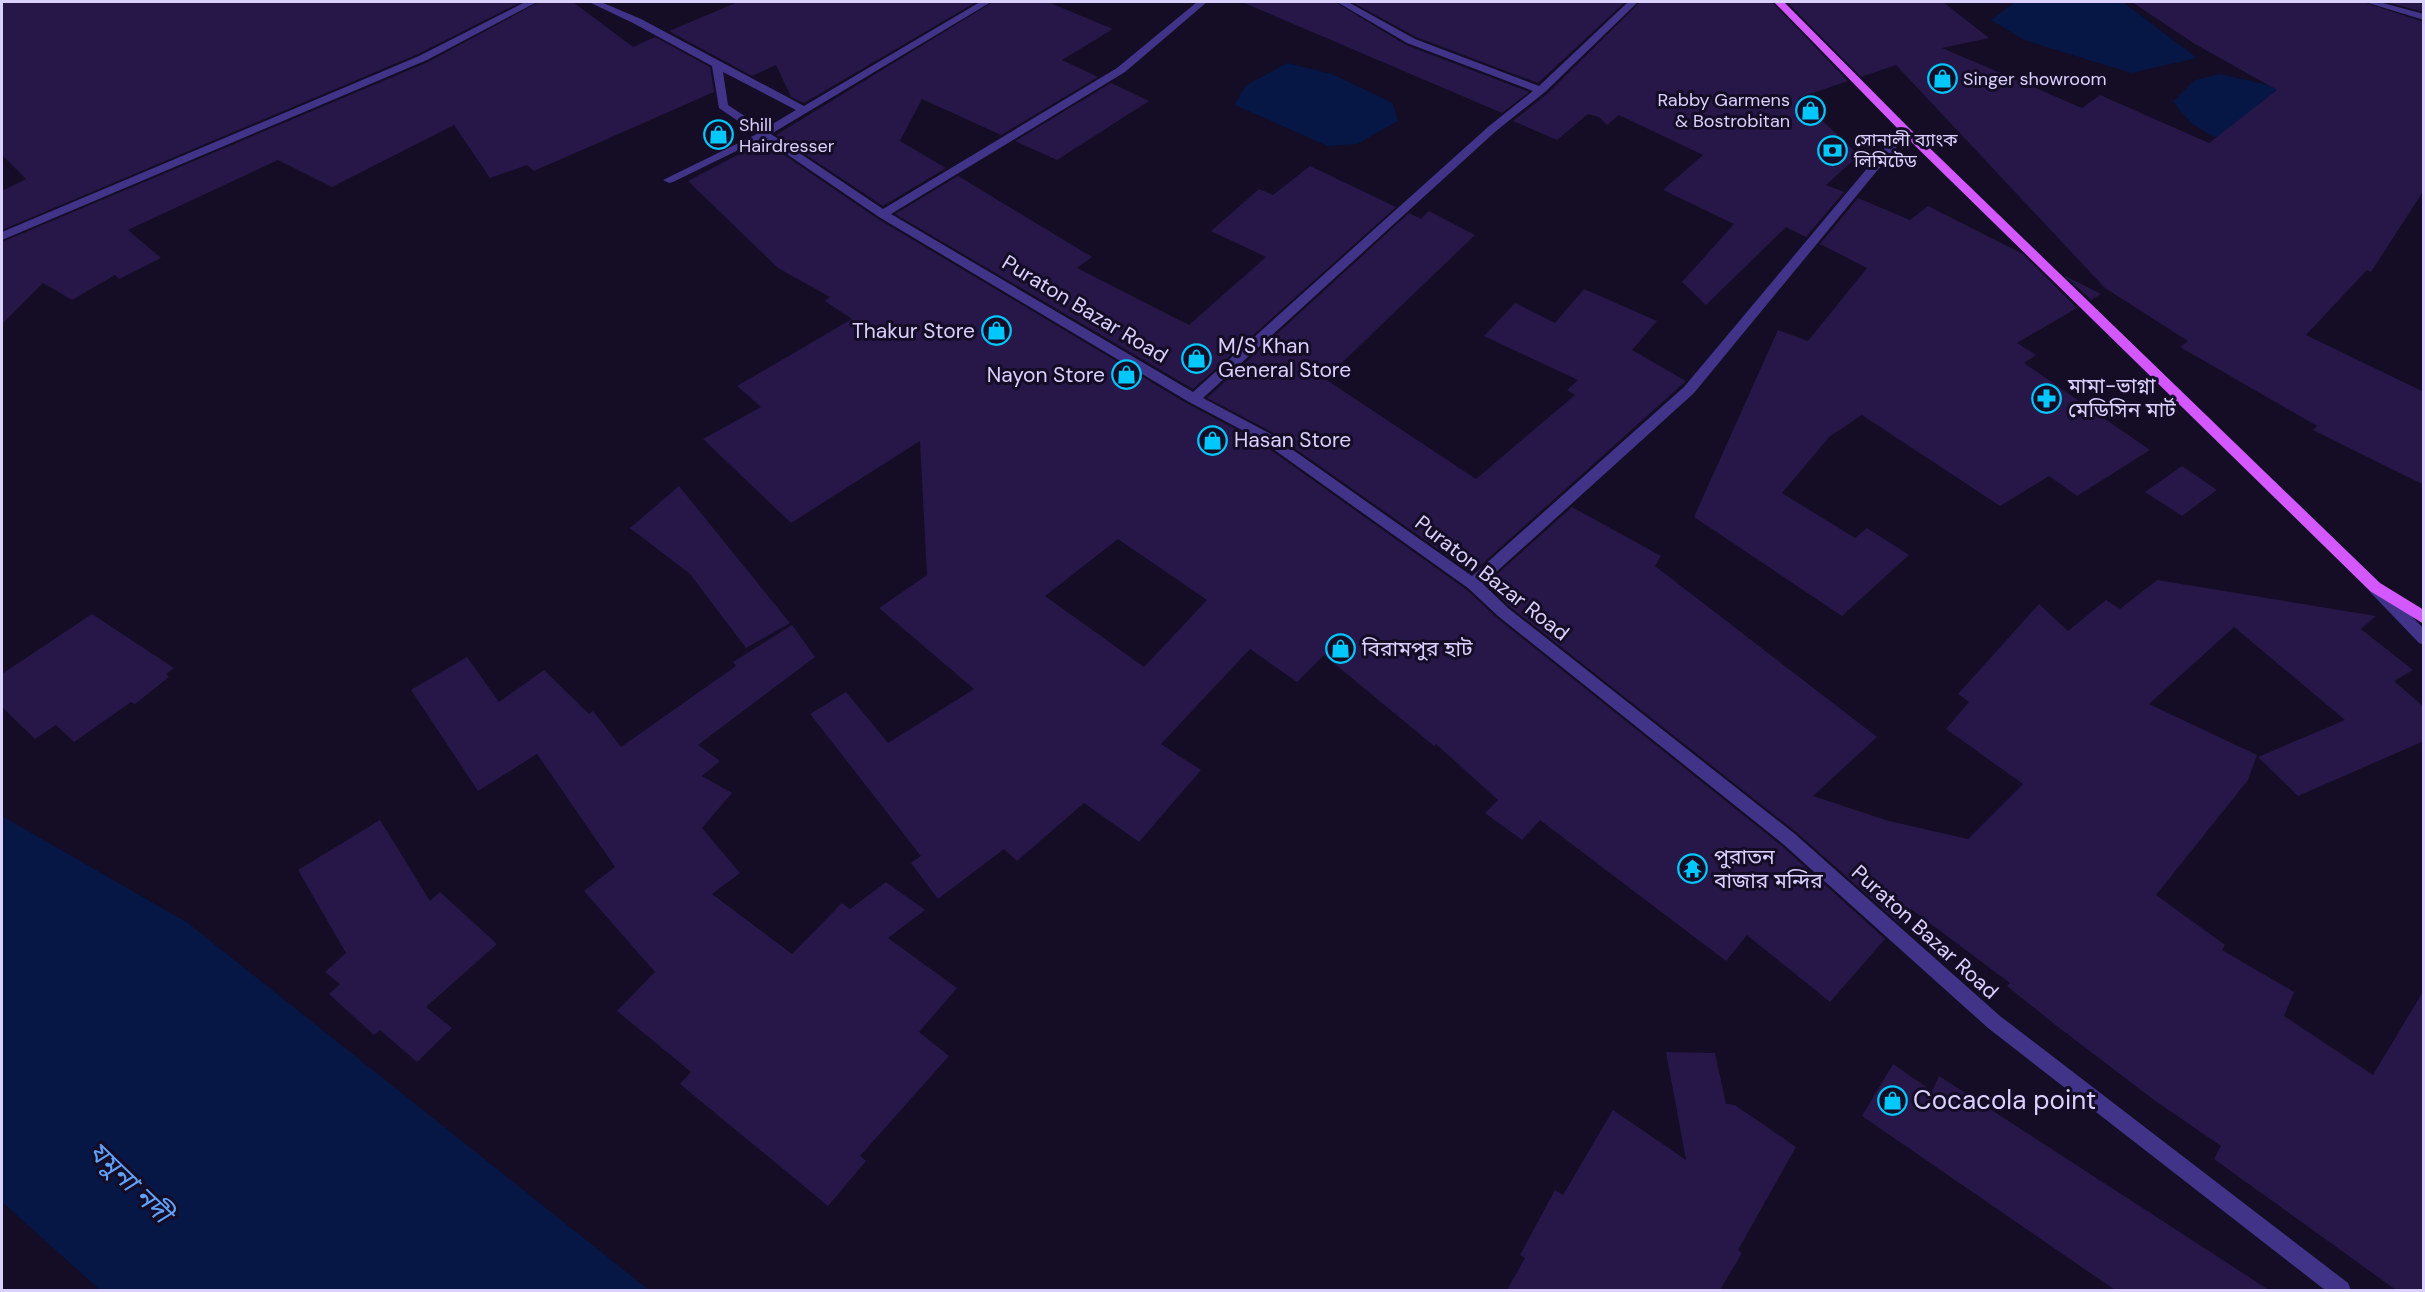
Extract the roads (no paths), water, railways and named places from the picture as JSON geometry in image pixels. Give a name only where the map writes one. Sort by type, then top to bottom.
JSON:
[{"type":"main road","points":[[1779,2],[1905,130],[2375,587],[2424,618]]},
{"type":"street","points":[[2,236],[423,58],[532,2]]},
{"type":"street","points":[[594,2],[637,21],[804,110]]},
{"type":"street","points":[[669,180],[765,133],[986,2]]},
{"type":"street","points":[[883,214],[1121,70],[1202,2]]},
{"type":"street","points":[[1342,2],[1411,41],[1541,90]]},
{"type":"street","points":[[1194,399],[1492,129],[1541,90],[1633,2]]},
{"type":"street","points":[[2370,2],[2424,17]]},
{"type":"street","name":"Puraton Bazar Road","points":[[717,65],[723,106],[883,214],[1194,399],[1264,436],[1473,584],[1503,612],[1789,839],[1994,1022],[2341,1290]]},
{"type":"street","points":[[1473,584],[1689,390],[1905,130]]},
{"type":"street","points":[[2375,587],[2424,639]]},
{"type":"water","points":[[2015,2],[2123,2],[2197,58],[2131,73],[2024,40],[1991,20]]},
{"type":"water","points":[[1287,63],[1332,74],[1393,103],[1398,121],[1357,144],[1328,146],[1235,105],[1245,86]]},
{"type":"water","points":[[2220,74],[2268,85],[2310,107],[2227,142],[2196,126],[2174,101],[2195,80]]},
{"type":"water","name":"যমুনা নদী","points":[[2,816],[188,923],[649,1290],[100,1290],[2,1202]]},
{"type":"place","name":"Singer showroom","points":[[1942,79]]},
{"type":"place","name":"Rabby Garmens & Bostrobitan","points":[[1811,110]]},
{"type":"place","name":"Shill Hairdresser","points":[[718,135]]},
{"type":"place","name":"সোনালী ব্যাংক লিমিটেড","points":[[1833,150]]},
{"type":"place","name":"Thakur Store","points":[[996,331]]},
{"type":"place","name":"M/S Khan General Store","points":[[1197,358]]},
{"type":"place","name":"Nayon Store","points":[[1126,375]]},
{"type":"place","name":"মামা-ভাগ্না মেডিসিন মার্ট","points":[[2047,398]]},
{"type":"place","name":"Hasan Store","points":[[1213,440]]},
{"type":"place","name":"বিরামপুর হাট","points":[[1341,649]]},
{"type":"place","name":"পুরাতন বাজার মন্দির","points":[[1693,869]]},
{"type":"place","name":"Cocacola point","points":[[1892,1100]]}]
